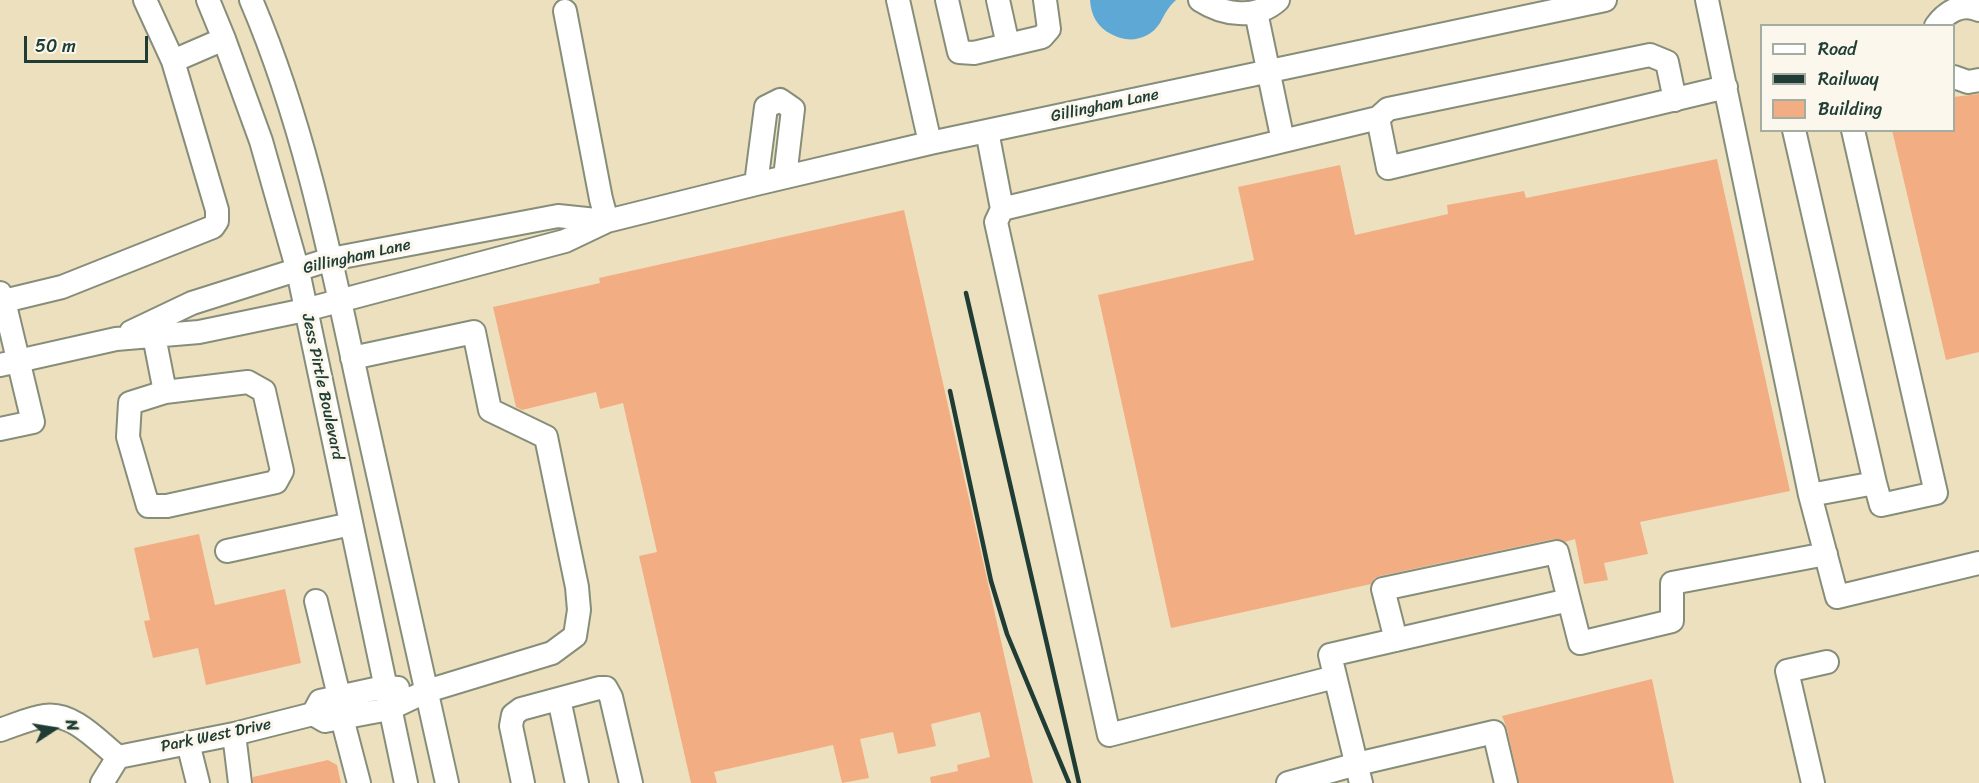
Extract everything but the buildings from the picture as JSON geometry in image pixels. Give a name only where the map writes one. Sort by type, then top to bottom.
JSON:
[{"type":"street","points":[[0,429],[33,422],[10,362],[2,297],[62,287],[213,227],[217,221],[217,210],[173,62],[145,0]]},
{"type":"street","name":"Jess Pirtle Boulevard","points":[[208,0],[272,173],[298,271],[406,783]]},
{"type":"street","points":[[251,0],[288,97],[331,260],[447,783]]},
{"type":"street","points":[[898,0],[930,143]]},
{"type":"street","points":[[947,0],[959,52],[974,53],[1042,37],[1049,29],[1045,0]]},
{"type":"street","points":[[998,0],[1008,45]]},
{"type":"street","points":[[1200,0],[1212,8],[1233,14],[1256,12],[1278,0]]},
{"type":"street","name":"Gillingham Lane","points":[[10,362],[116,339],[200,332],[305,310],[565,241],[607,221],[785,177],[930,143],[1603,0]]},
{"type":"street","points":[[1707,0],[1810,495],[1837,597],[1979,563]]},
{"type":"street","points":[[1938,24],[1946,14],[1964,6]]},
{"type":"street","points":[[565,10],[607,221]]},
{"type":"street","points":[[1256,12],[1283,141]]},
{"type":"street","points":[[173,62],[224,39]]},
{"type":"street","points":[[1002,209],[1378,118],[1388,109],[1650,55],[1667,62],[1675,100]]},
{"type":"street","points":[[1955,78],[1968,82],[1979,80]]},
{"type":"street","points":[[1378,118],[1388,168],[1726,87]]},
{"type":"street","points":[[756,184],[766,107],[780,100],[793,109],[785,177]]},
{"type":"street","points":[[987,131],[1002,209],[996,222],[1109,735],[1335,677]]},
{"type":"street","points":[[1794,132],[1881,505],[1936,493],[1853,132]]},
{"type":"street","name":"Gillingham Lane","points":[[116,339],[192,303],[331,260],[558,216],[607,221]]},
{"type":"street","points":[[352,358],[474,332],[490,410],[546,437],[576,587],[579,610],[575,636],[552,653],[427,691]]},
{"type":"street","points":[[154,336],[165,392]]},
{"type":"street","points":[[248,382],[264,391],[282,471],[276,482],[167,506],[148,506],[128,437],[130,403],[165,392],[248,382]]},
{"type":"street","points":[[1810,495],[1875,483]]},
{"type":"street","points":[[227,551],[351,524]]},
{"type":"street","points":[[1396,640],[1383,589],[1557,552],[1580,643],[1672,621],[1672,583],[1826,554]]},
{"type":"street","points":[[1359,774],[1330,655],[1569,600]]},
{"type":"street","points":[[316,601],[358,783]]},
{"type":"street","points":[[1813,783],[1787,671],[1827,662]]},
{"type":"street","points":[[523,783],[511,726],[513,716],[521,709],[599,688],[606,688],[612,697],[631,783]]},
{"type":"street","name":"Park West Drive","points":[[118,757],[234,734],[313,714],[320,701],[341,707],[427,691]]},
{"type":"street","points":[[559,699],[577,783]]},
{"type":"street","points":[[0,730],[48,715],[72,721],[118,757],[102,783]]},
{"type":"street","points":[[1288,783],[1359,774],[1494,732],[1506,783]]},
{"type":"street","points":[[234,734],[240,783]]},
{"type":"street","points":[[188,743],[198,783]]},
{"type":"water","points":[[1090,0],[1176,0],[1150,33],[1138,39],[1124,39],[1106,31],[1098,24],[1093,16]]},
{"type":"railway","points":[[966,293],[1079,783]]},
{"type":"railway","points":[[950,391],[991,581],[1007,634],[1069,783]]}]
